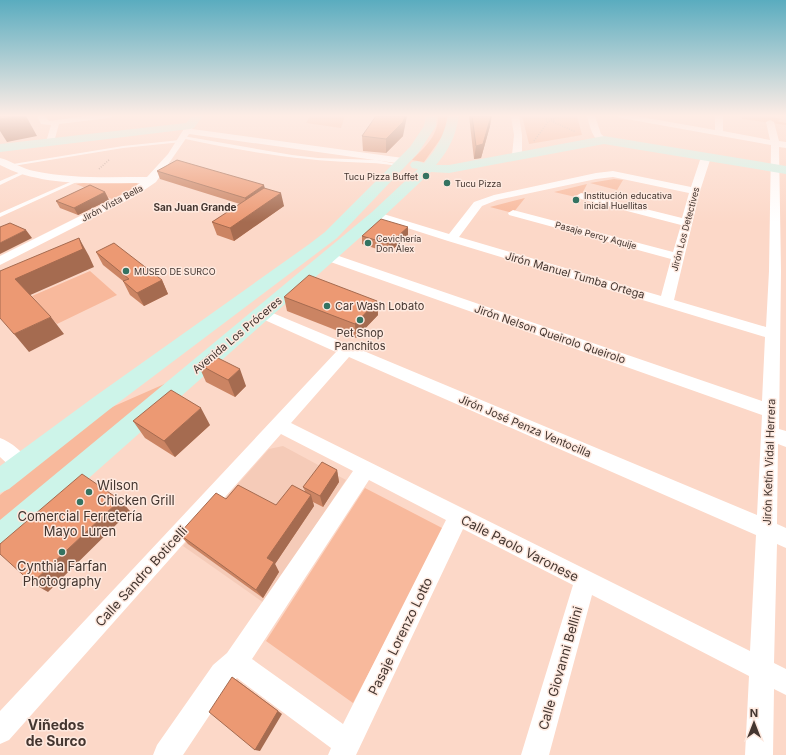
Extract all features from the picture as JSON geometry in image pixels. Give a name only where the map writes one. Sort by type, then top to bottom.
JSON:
[{"type":"main road","name":"Avenida Los Próceres","points":[[0,481],[102,403],[314,249],[331,235],[411,151]]},
{"type":"main road","name":"Avenida Los Próceres","points":[[0,538],[200,365],[263,314],[377,215],[427,168],[440,151]]},
{"type":"main road","points":[[444,151],[455,155],[484,158],[514,156]]},
{"type":"main road","points":[[401,163],[427,168],[449,169],[541,151]]},
{"type":"main road","points":[[671,151],[780,170]]},
{"type":"street","name":"Jirón Vista Bella","points":[[0,261],[130,195],[152,180],[175,151]]},
{"type":"street","points":[[313,151],[401,163]]},
{"type":"street","points":[[514,156],[515,151]]},
{"type":"street","name":"Jirón Ketín Vidal Herrera","points":[[759,755],[766,530],[778,436],[771,411],[773,334],[781,272],[780,170],[777,151]]},
{"type":"street","name":"Jirón Los Detectives","points":[[667,303],[695,191],[706,157]]},
{"type":"street","points":[[3,164],[23,173],[83,180],[152,180]]},
{"type":"street","points":[[452,239],[474,208],[485,201],[596,176],[620,174],[695,191]]},
{"type":"street","points":[[581,196],[687,222]]},
{"type":"street","name":"Pasaje Percy Aquije","points":[[513,213],[678,257]]},
{"type":"street","name":"Jirón Manuel Tumba Ortega","points":[[377,215],[452,239],[773,334]]},
{"type":"street","name":"Jirón Nelson Queirolo Queirolo","points":[[329,257],[771,411]]},
{"type":"street","name":"Jirón José Penza Ventocilla","points":[[263,314],[786,538]]},
{"type":"street","name":"Calle Sandro Boticelli","points":[[0,731],[347,350]]},
{"type":"street","name":"Calle Paolo Varonese","points":[[279,425],[786,682]]},
{"type":"street","points":[[0,446],[21,464]]},
{"type":"street","points":[[167,755],[222,674],[236,662],[365,469]]},
{"type":"street","name":"Pasaje Lorenzo Lotto","points":[[345,749],[459,516]]},
{"type":"street","name":"Calle Giovanni Bellini","points":[[535,755],[585,581]]},
{"type":"street","points":[[236,662],[345,749]]},
{"type":"lane","points":[[3,164],[93,151]]},
{"type":"lane","points":[[0,183],[23,173]]},
{"type":"lane","points":[[0,215],[83,180]]},
{"type":"path","points":[[83,180],[118,151]]},
{"type":"shaded area","points":[[421,151],[432,151],[424,162],[412,160]]},
{"type":"shaded area","points":[[614,179],[623,180],[617,190],[590,183]]},
{"type":"shaded area","points":[[93,182],[135,182],[138,184],[132,189],[112,199],[76,184]]},
{"type":"shaded area","points":[[587,184],[580,198],[554,192]]},
{"type":"shaded area","points":[[525,198],[513,213],[490,207]]},
{"type":"shaded area","points":[[90,271],[117,295],[57,324],[32,296]]},
{"type":"shaded area","points":[[169,382],[0,523],[0,495],[103,411]]},
{"type":"shaded area","points":[[283,446],[346,480],[264,603],[183,546],[269,449]]},
{"type":"shaded area","points":[[365,488],[444,529],[353,703],[266,641]]},
{"type":"building","points":[[177,160],[264,185],[245,198],[157,171]]},
{"type":"building","points":[[90,185],[105,192],[74,208],[56,201]]},
{"type":"building","points":[[264,188],[281,193],[230,228],[212,222]]},
{"type":"building","points":[[381,219],[408,227],[389,244],[362,236]]},
{"type":"building","points":[[10,223],[26,230],[0,243],[0,227]]},
{"type":"building","points":[[79,238],[83,249],[15,279],[51,317],[14,334],[0,318],[0,271]]},
{"type":"building","points":[[114,243],[162,280],[137,293],[123,281],[129,279],[96,252]]},
{"type":"building","points":[[309,275],[377,301],[355,324],[284,297]]},
{"type":"building","points":[[210,354],[240,369],[228,380],[198,364]]},
{"type":"building","points":[[171,390],[201,408],[164,441],[133,421]]},
{"type":"building","points":[[322,462],[337,470],[320,496],[303,487]]},
{"type":"building","points":[[82,474],[120,500],[32,583],[0,554],[0,544]]},
{"type":"building","points":[[238,485],[276,505],[292,485],[311,495],[267,558],[274,562],[256,590],[179,534],[216,493],[226,499]]},
{"type":"building","points":[[232,677],[278,711],[255,750],[209,712]]},
{"type":"place","name":"Tucu Pizza Buffet","points":[[426,176]]},
{"type":"place","name":"Tucu Pizza","points":[[447,183]]},
{"type":"place","name":"Institución educativa inicial Huellitas","points":[[576,200]]},
{"type":"place","name":"Cevichería Don Álex","points":[[368,243]]},
{"type":"place","name":"MUSEO DE SURCO","points":[[126,271]]},
{"type":"place","name":"Car Wash Lobato","points":[[327,306]]},
{"type":"place","name":"Pet Shop Panchitos","points":[[360,320]]},
{"type":"place","name":"Wilson Chicken Grill","points":[[89,492]]},
{"type":"place","name":"Comercial Ferretería Mayo Luren","points":[[80,502]]},
{"type":"place","name":"Cynthia Farfan Photography","points":[[62,552]]},
{"type":"district","name":"San Juan Grande","points":[[195,207]]},
{"type":"district","name":"Viñedos de Surco","points":[[56,732]]}]
